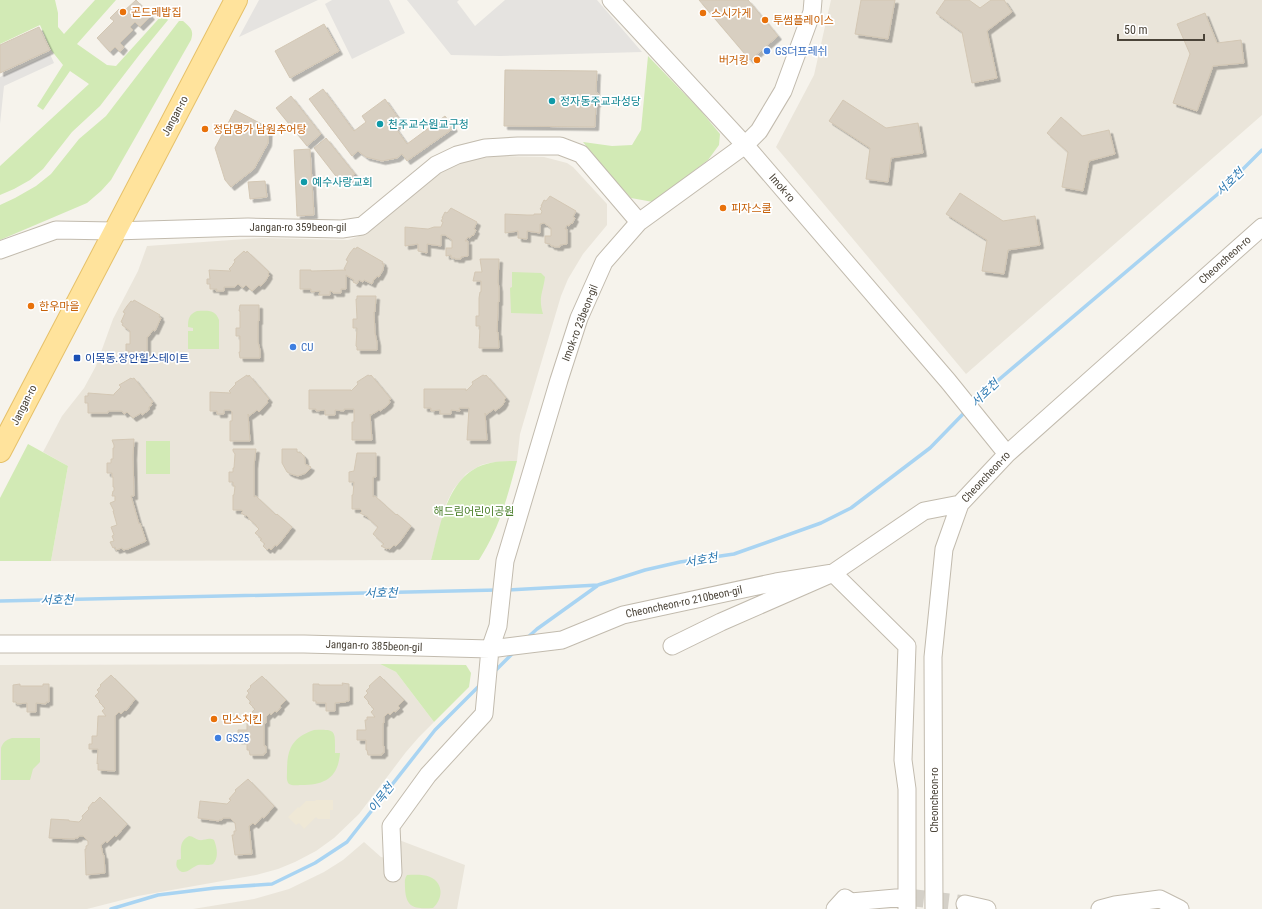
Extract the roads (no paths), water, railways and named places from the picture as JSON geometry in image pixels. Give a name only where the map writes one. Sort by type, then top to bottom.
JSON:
[{"type":"main road","name":"Jangan-ro","points":[[0,451],[236,0]]},
{"type":"street","name":"Imok-ro 23beon-gil","points":[[490,649],[498,626],[504,561],[579,318],[604,262],[639,222],[745,145],[759,130],[783,91],[812,12],[814,0]]},
{"type":"street","name":"Imok-ro","points":[[620,3],[745,145],[948,381],[1006,454]]},
{"type":"street","name":"Jangan-ro 359beon-gil","points":[[114,231],[248,227],[342,229],[362,226],[436,165],[457,156],[484,148],[518,146],[560,146],[582,154],[639,222]]},
{"type":"street","name":"Cheoncheon-ro","points":[[934,909],[933,657],[944,549],[960,504],[1006,454],[1262,227]]},
{"type":"street","points":[[0,250],[56,230],[114,231]]},
{"type":"street","name":"Cheoncheon-ro 210beon-gil","points":[[672,646],[721,622],[833,573],[924,511],[960,504]]},
{"type":"street","points":[[833,573],[907,646],[903,760],[907,789],[907,903],[851,902],[845,898],[835,909]]},
{"type":"street","name":"Cheoncheon-ro 210beon-gil","points":[[490,649],[509,648],[562,640],[623,615],[776,582],[833,573]]},
{"type":"street","name":"Jangan-ro 385beon-gil","points":[[0,644],[304,644],[490,649]]},
{"type":"street","points":[[393,873],[391,826],[428,775],[484,714],[490,649]]},
{"type":"street","points":[[965,904],[987,909]]},
{"type":"street","points":[[1100,909],[1115,905],[1162,904],[1180,909]]},
{"type":"waterway","name":"서호천","points":[[973,404],[989,388],[1219,193],[1262,150]]},
{"type":"waterway","name":"서호천","points":[[507,590],[598,585],[645,570],[680,562],[734,554],[821,523],[851,508],[930,448],[966,411]]},
{"type":"waterway","name":"이목천","points":[[527,638],[537,629],[597,586]]},
{"type":"waterway","name":"서호천","points":[[0,601],[497,590]]},
{"type":"waterway","name":"이목천","points":[[495,671],[513,653]]},
{"type":"waterway","name":"이목천","points":[[111,909],[158,895],[215,888],[272,884],[315,863],[347,842],[435,730],[480,685]]},
{"type":"tunnel","points":[[907,897],[965,904]]},
{"type":"place","name":"곤드레밥집","points":[[123,12]]},
{"type":"place","name":"스시가게","points":[[703,13]]},
{"type":"place","name":"투썸플레이스","points":[[765,20]]},
{"type":"place","name":"GS더프레쉬","points":[[767,51]]},
{"type":"place","name":"버거킹","points":[[757,60]]},
{"type":"place","name":"정자동주교과성당","points":[[552,101]]},
{"type":"place","name":"천주교수원교구청","points":[[380,124]]},
{"type":"place","name":"정담명가 남원추어탕","points":[[205,129]]},
{"type":"place","name":"예수사랑교회","points":[[304,182]]},
{"type":"place","name":"피자스쿨","points":[[723,208]]},
{"type":"place","name":"한우마을","points":[[31,306]]},
{"type":"place","name":"CU","points":[[293,347]]},
{"type":"place","name":"이목동.장안힐스테이트","points":[[77,358]]},
{"type":"place","name":"민스치킨","points":[[214,719]]},
{"type":"place","name":"GS25","points":[[218,738]]},
{"type":"park label","name":"해드림어린이공원","points":[[474,511]]}]
